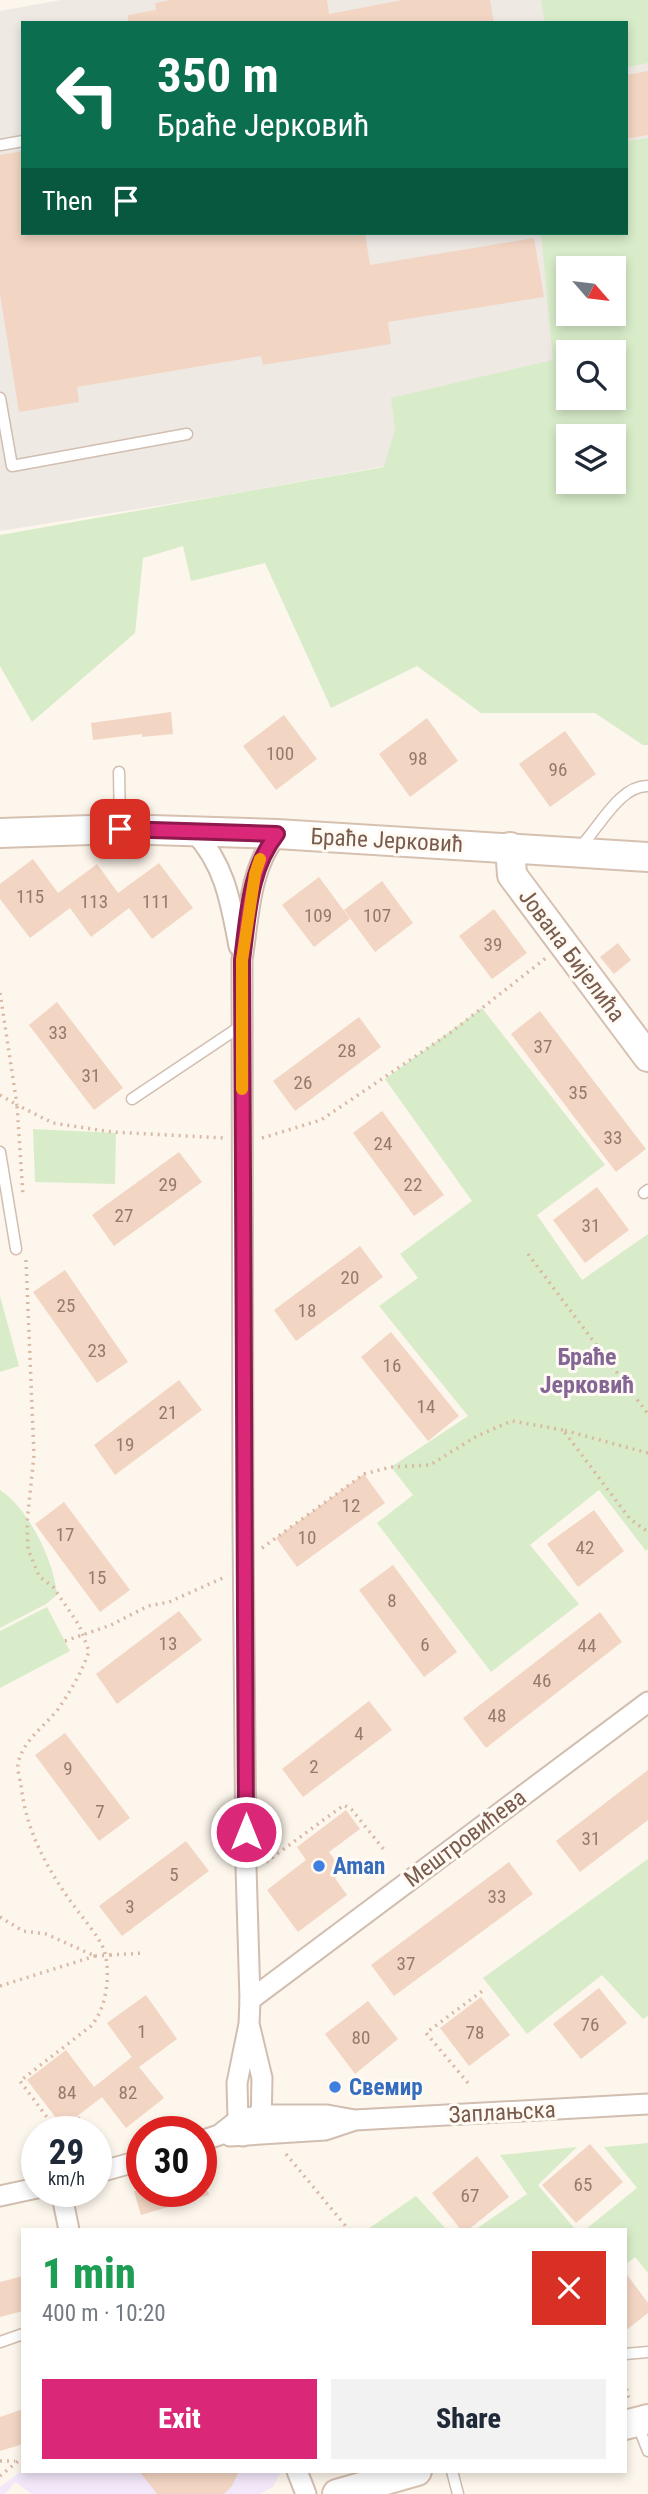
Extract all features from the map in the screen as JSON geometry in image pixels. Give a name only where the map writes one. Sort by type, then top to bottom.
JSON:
[{"type":"street","name":"Браће Јерковић","points":[[0,833],[120,829],[277,834],[648,857]]},
{"type":"street","points":[[194,832],[208,846],[222,873],[242,960]]},
{"type":"street","points":[[247,2130],[237,2083],[249,2024],[250,2000],[246,1867],[247,1140],[241,1025],[242,960],[255,874],[265,849],[277,834]]},
{"type":"street","name":"Јована Бијелића","points":[[510,847],[512,875],[648,1057]]},
{"type":"street","name":"Мештровићева","points":[[250,2000],[648,1702]]},
{"type":"street","points":[[247,2130],[262,2115],[262,2078],[249,2024]]},
{"type":"street","name":"Заплањска","points":[[262,2115],[316,2114],[355,2120],[648,2104]]},
{"type":"street","name":"Заплањска","points":[[217,2136],[247,2130],[325,2130],[355,2120]]},
{"type":"street","points":[[0,2196],[21,2192]]},
{"type":"street","points":[[64,2207],[69,2228]]},
{"type":"street","points":[[299,2473],[306,2494]]},
{"type":"street","points":[[337,2494],[410,2473]]},
{"type":"lane","points":[[0,145],[21,141]]},
{"type":"lane","points":[[0,398],[12,466],[187,434]]},
{"type":"lane","points":[[119,772],[120,829]]},
{"type":"lane","points":[[576,851],[593,835],[610,809],[623,796],[640,786],[648,786]]},
{"type":"lane","points":[[132,1099],[241,1025]]},
{"type":"lane","points":[[0,1152],[16,1249]]},
{"type":"lane","points":[[0,2342],[21,2334]]},
{"type":"lane","points":[[627,2354],[648,2352]]},
{"type":"lane","points":[[635,2417],[648,2451]]},
{"type":"lane","points":[[453,2473],[458,2494]]},
{"type":"path","points":[[0,1094],[54,1123],[111,1132],[247,1140],[321,1120],[450,1033],[542,961]]},
{"type":"path","points":[[0,993],[17,1105],[24,1202]]},
{"type":"path","points":[[528,1254],[648,1414]]},
{"type":"path","points":[[26,1255],[34,1455],[27,1523],[28,1549],[38,1576],[53,1587],[79,1625],[89,1651],[74,1685],[57,1710],[34,1734],[18,1764],[23,1809],[34,1840],[55,1880],[104,1949],[107,1976],[105,2000],[99,2017],[20,2081],[47,2116]]},
{"type":"path","points":[[257,1551],[363,1474],[391,1467],[430,1465],[477,1436],[512,1421],[563,1430],[648,1453]]},
{"type":"path","points":[[563,1430],[630,1518],[648,1532]]},
{"type":"path","points":[[65,1641],[111,1625],[148,1606],[169,1602],[228,1576]]},
{"type":"path","points":[[261,1865],[344,1805],[352,1810],[385,1851]]},
{"type":"path","points":[[0,1917],[23,1931],[46,1934],[94,1956]]},
{"type":"path","points":[[0,1986],[94,1956],[144,1953]]},
{"type":"path","points":[[468,2083],[426,2033],[485,1989]]},
{"type":"path","points":[[286,2154],[347,2228]]},
{"type":"path","points":[[627,2389],[635,2417]]},
{"type":"path","points":[[0,2476],[21,2459]]},
{"type":"path","points":[[0,2461],[17,2462]]},
{"type":"shaded area","points":[[61,0],[648,0],[648,419],[620,424],[556,424],[556,436],[225,495],[0,531],[0,11]]},
{"type":"shaded area","points":[[21,2471],[280,2473],[273,2487],[260,2494],[32,2494],[15,2482],[5,2494],[0,2494],[0,2487]]},
{"type":"green space","points":[[541,0],[648,0],[648,63],[628,67],[628,21],[545,21]]},
{"type":"green space","points":[[648,138],[648,745],[643,745],[595,713],[481,713],[417,666],[331,708],[265,563],[191,581],[183,546],[143,558],[135,633],[32,722],[0,666],[0,535],[384,467],[395,429],[391,398],[553,360],[541,235],[628,235],[628,141]]},
{"type":"green space","points":[[482,1008],[605,1165],[537,1215],[582,1280],[648,1234],[648,1549],[646,1551],[599,1490],[530,1545],[579,1604],[491,1672],[377,1523],[413,1495],[391,1467],[468,1416],[379,1306],[418,1278],[400,1254],[472,1201],[385,1079]]},
{"type":"green space","points":[[33,1129],[116,1133],[115,1184],[35,1182]]},
{"type":"green space","points":[[0,1296],[19,1366],[0,1372]]},
{"type":"green space","points":[[0,1490],[21,1510],[38,1537],[51,1567],[57,1595],[46,1604],[0,1628]]},
{"type":"green space","points":[[47,1607],[70,1651],[0,1688],[0,1631]]},
{"type":"green space","points":[[648,1859],[648,2016],[643,2019],[602,1975],[527,2034],[483,1978]]},
{"type":"green space","points":[[648,2143],[648,2273],[635,2257],[627,2263],[627,2228],[587,2228],[637,2188],[604,2147]]},
{"type":"green space","points":[[577,2147],[538,2185],[574,2228],[477,2228],[527,2194],[500,2155]]},
{"type":"green space","points":[[416,2196],[445,2228],[369,2228]]},
{"type":"building","points":[[171,0],[327,0],[329,14],[402,0],[490,0],[494,21],[128,21],[128,15],[156,10],[155,3]]},
{"type":"building","points":[[648,71],[648,135],[628,139],[628,75]]},
{"type":"building","points":[[21,151],[21,235],[365,235],[370,265],[534,238],[544,297],[388,322],[391,344],[263,365],[261,356],[77,387],[79,402],[19,412],[0,294],[0,155]]},
{"type":"building","points":[[171,712],[173,734],[142,737],[142,734],[93,740],[91,723]]},
{"type":"building","points":[[284,715],[317,759],[276,790],[243,746]]},
{"type":"building","points":[[427,718],[458,761],[410,797],[379,754]]},
{"type":"building","points":[[565,731],[596,774],[550,807],[519,764]]},
{"type":"building","points":[[33,859],[58,893],[97,864],[118,893],[159,863],[193,908],[152,939],[129,908],[91,937],[70,908],[30,938],[0,899],[0,884]]},
{"type":"building","points":[[319,877],[350,919],[314,947],[282,905]]},
{"type":"building","points":[[382,881],[413,923],[375,952],[344,910]]},
{"type":"building","points":[[494,909],[527,953],[492,979],[459,936]]},
{"type":"building","points":[[618,943],[631,960],[614,974],[600,957]]},
{"type":"building","points":[[57,1002],[123,1088],[94,1110],[29,1025]]},
{"type":"building","points":[[540,1011],[646,1149],[616,1172],[511,1034]]},
{"type":"building","points":[[359,1017],[381,1047],[295,1111],[273,1081]]},
{"type":"building","points":[[382,1111],[444,1195],[414,1216],[353,1133]]},
{"type":"building","points":[[179,1152],[202,1182],[114,1246],[92,1215]]},
{"type":"building","points":[[597,1187],[629,1230],[585,1263],[553,1220]]},
{"type":"building","points":[[360,1246],[383,1277],[296,1341],[274,1310]]},
{"type":"building","points":[[65,1270],[128,1362],[97,1383],[33,1292]]},
{"type":"building","points":[[391,1332],[459,1416],[428,1441],[361,1357]]},
{"type":"building","points":[[179,1380],[202,1410],[115,1475],[94,1445]]},
{"type":"building","points":[[364,1474],[385,1503],[297,1567],[276,1538]]},
{"type":"building","points":[[64,1502],[130,1590],[100,1612],[35,1524]]},
{"type":"building","points":[[594,1510],[624,1551],[578,1587],[547,1544]]},
{"type":"building","points":[[393,1565],[457,1652],[424,1677],[359,1590]]},
{"type":"building","points":[[179,1611],[202,1640],[117,1704],[96,1674]]},
{"type":"building","points":[[600,1612],[622,1642],[486,1748],[463,1718]]},
{"type":"building","points":[[369,1701],[392,1730],[303,1797],[282,1769]]},
{"type":"building","points":[[65,1733],[130,1818],[99,1841],[35,1755]]},
{"type":"building","points":[[648,1770],[648,1820],[580,1872],[556,1841]]},
{"type":"building","name":"Aman","points":[[346,1810],[360,1829],[329,1852],[343,1871],[335,1878],[347,1895],[298,1932],[267,1890],[306,1860],[297,1847]]},
{"type":"building","points":[[186,1841],[209,1871],[122,1936],[99,1906]]},
{"type":"building","points":[[509,1862],[533,1894],[394,1996],[371,1965]]},
{"type":"building","points":[[599,1988],[627,2023],[581,2059],[553,2024]]},
{"type":"building","points":[[146,1995],[177,2039],[139,2067],[164,2098],[141,2116],[126,2116],[126,2128],[102,2097],[77,2116],[55,2116],[27,2080],[66,2050],[94,2087],[132,2057],[107,2023]]},
{"type":"building","points":[[481,1997],[510,2035],[469,2066],[440,2028]]},
{"type":"building","points":[[368,2001],[398,2039],[355,2074],[325,2034]]},
{"type":"building","points":[[590,2144],[623,2182],[576,2223],[542,2185]]},
{"type":"building","points":[[477,2156],[509,2197],[470,2228],[459,2228],[432,2193]]},
{"type":"building","points":[[139,2207],[168,2207],[141,2215]]},
{"type":"building","points":[[627,2275],[648,2303],[648,2313],[627,2329]]},
{"type":"building","points":[[21,2277],[21,2312],[0,2317],[0,2282]]},
{"type":"building","points":[[21,2410],[21,2445],[0,2451],[0,2417]]},
{"type":"building","points":[[141,2473],[238,2473],[232,2486],[224,2494],[157,2494]]},
{"type":"slow traffic","points":[[242,1089],[242,960],[255,874],[260,859]]},
{"type":"place","name":"Aman","points":[[319,1866]]},
{"type":"place","name":"Свемир","points":[[335,2087]]},
{"type":"district","name":"Браће Јерковић","points":[[587,1371]]},
{"type":"route","points":[[120,829],[277,834],[265,849],[255,874],[242,960],[246,1832]]}]
